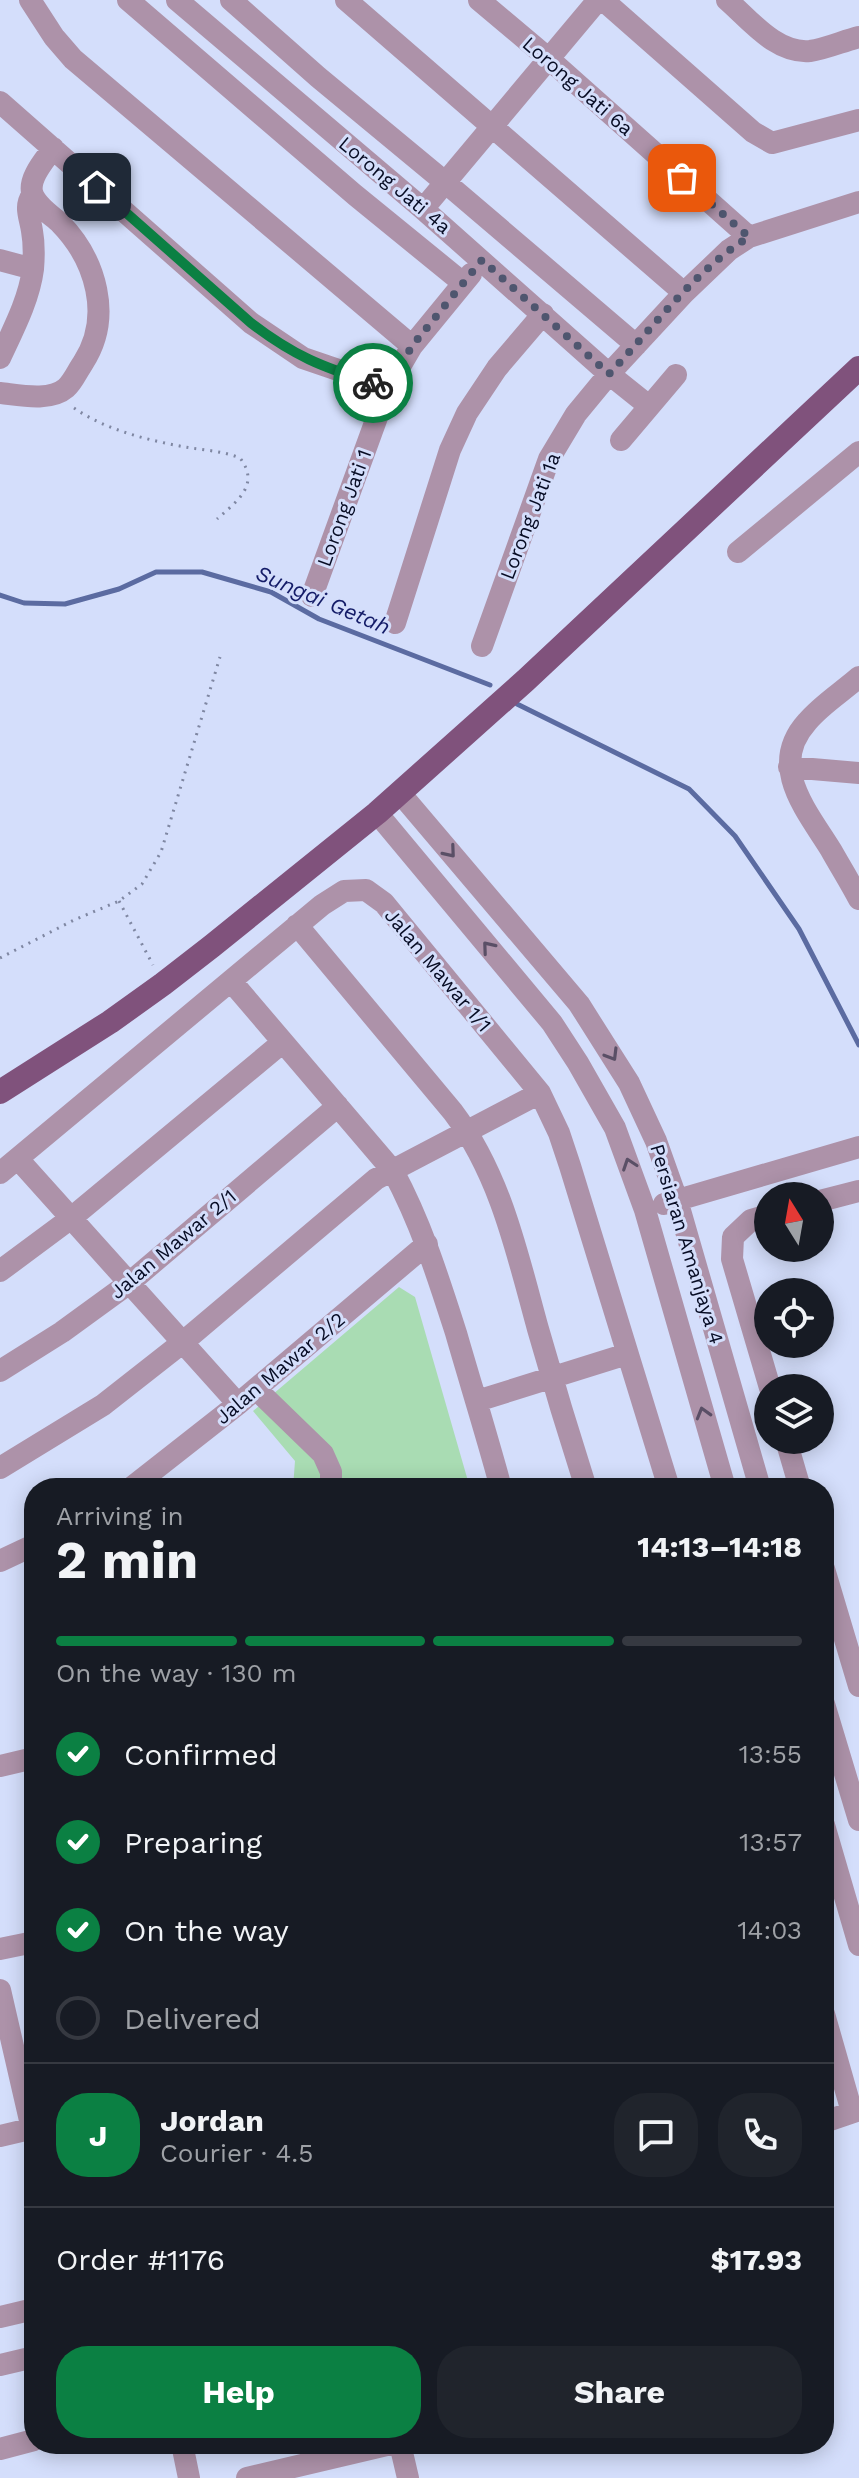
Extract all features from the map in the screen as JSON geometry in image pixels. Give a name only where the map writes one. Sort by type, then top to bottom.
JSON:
[{"type":"main road","points":[[0,1092],[110,1022],[163,984],[377,813],[526,680],[859,368]]},
{"type":"street","points":[[30,0],[73,59],[412,346]]},
{"type":"street","points":[[128,0],[355,195],[463,283]]},
{"type":"street","name":"Lorong Jati 4a","points":[[177,0],[649,406]]},
{"type":"street","points":[[231,0],[636,345]]},
{"type":"street","points":[[346,0],[684,293]]},
{"type":"street","points":[[423,209],[601,0],[753,132],[772,143],[859,120]]},
{"type":"street","points":[[727,0],[772,40],[789,49],[810,51],[859,37]]},
{"type":"street","name":"Lorong Jati 6a","points":[[486,2],[749,237]]},
{"type":"street","points":[[0,102],[276,342],[303,358],[342,374],[388,387]]},
{"type":"street","points":[[0,393],[33,396],[55,394],[66,388],[90,353],[98,328],[99,301],[94,277],[75,241],[32,195],[35,175],[53,148]]},
{"type":"street","points":[[0,358],[20,313],[33,269],[32,232],[27,210],[27,201],[32,195]]},
{"type":"street","name":"Lorong Jati 1a","points":[[482,646],[549,459],[576,414],[609,374],[684,293],[729,250],[749,237],[859,202]]},
{"type":"street","points":[[0,260],[33,269]]},
{"type":"street","name":"Lorong Jati 1","points":[[312,596],[388,387],[412,346],[482,260]]},
{"type":"street","points":[[395,623],[450,450],[467,413],[497,368],[543,314]]},
{"type":"street","points":[[621,440],[676,375]]},
{"type":"street","points":[[738,552],[859,452]]},
{"type":"street","points":[[859,677],[806,722],[793,744],[789,767],[805,812],[859,899]]},
{"type":"street","points":[[789,767],[859,773]]},
{"type":"street","name":"Persiaran Amanjaya 4","points":[[400,793],[579,1004],[629,1083],[656,1141],[677,1200],[757,1478]]},
{"type":"street","name":"Persiaran Amanjaya 4","points":[[377,813],[560,1036],[615,1128],[645,1210],[722,1478]]},
{"type":"street","name":"Jalan Mawar 1/1","points":[[9,1166],[297,925],[344,891],[366,890],[384,903],[540,1093],[559,1133],[666,1478]]},
{"type":"street","points":[[297,925],[468,1132],[486,1164],[505,1210],[583,1478]]},
{"type":"street","points":[[231,981],[393,1171],[411,1204],[427,1244],[477,1401],[498,1478]]},
{"type":"street","points":[[0,1271],[70,1219],[283,1042]]},
{"type":"street","points":[[0,1468],[103,1405],[182,1343],[376,1179],[540,1093]]},
{"type":"street","name":"Jalan Mawar 2/1","points":[[0,1371],[62,1332],[128,1284],[338,1106]]},
{"type":"street","points":[[645,1210],[859,1147]]},
{"type":"street","points":[[9,1166],[70,1219],[238,1404]]},
{"type":"street","points":[[834,1197],[859,1191]]},
{"type":"street","points":[[754,1219],[733,1237],[732,1259],[766,1374]]},
{"type":"street","name":"Jalan Mawar 2/2","points":[[149,1478],[427,1244]]},
{"type":"street","points":[[477,1401],[627,1354]]},
{"type":"street","points":[[256,1389],[323,1454],[331,1478]]},
{"type":"street","points":[[790,1454],[797,1478]]},
{"type":"street","points":[[0,1561],[24,1550]]},
{"type":"street","points":[[834,1602],[859,1686]]},
{"type":"street","points":[[834,1737],[859,1820]]},
{"type":"street","points":[[0,1766],[24,1760]]},
{"type":"street","points":[[834,1859],[859,1945]]},
{"type":"street","points":[[0,1949],[24,1944]]},
{"type":"street","points":[[0,1990],[24,2090]]},
{"type":"street","points":[[834,2044],[856,2111],[834,2119]]},
{"type":"street","points":[[0,2136],[24,2130]]},
{"type":"street","points":[[0,2317],[24,2311]]},
{"type":"street","points":[[0,2365],[24,2359]]},
{"type":"street","points":[[0,2449],[24,2443]]},
{"type":"street","points":[[184,2454],[189,2478]]},
{"type":"street","points":[[247,2478],[349,2454]]},
{"type":"street","points":[[402,2454],[408,2478]]},
{"type":"path","points":[[55,394],[88,418],[110,427],[179,446],[240,458],[245,465],[247,485],[243,496],[217,519]]},
{"type":"path","points":[[0,958],[119,901],[142,884],[161,852],[220,657]]},
{"type":"path","points":[[119,901],[163,984]]},
{"type":"green space","points":[[399,1287],[415,1297],[467,1478],[294,1478],[295,1461],[253,1411]]},
{"type":"waterway","name":"Sungai Getah","points":[[0,595],[24,603],[65,604],[119,589],[156,572],[202,572],[271,592],[319,619],[490,685]]},
{"type":"waterway","points":[[517,704],[689,789],[735,836],[799,929],[859,1045]]},
{"type":"way so far","points":[[373,383],[388,387],[412,346],[482,260],[609,374],[684,293],[729,250],[749,237],[682,178]]},
{"type":"route","points":[[97,187],[276,342],[303,358],[373,383]]}]
